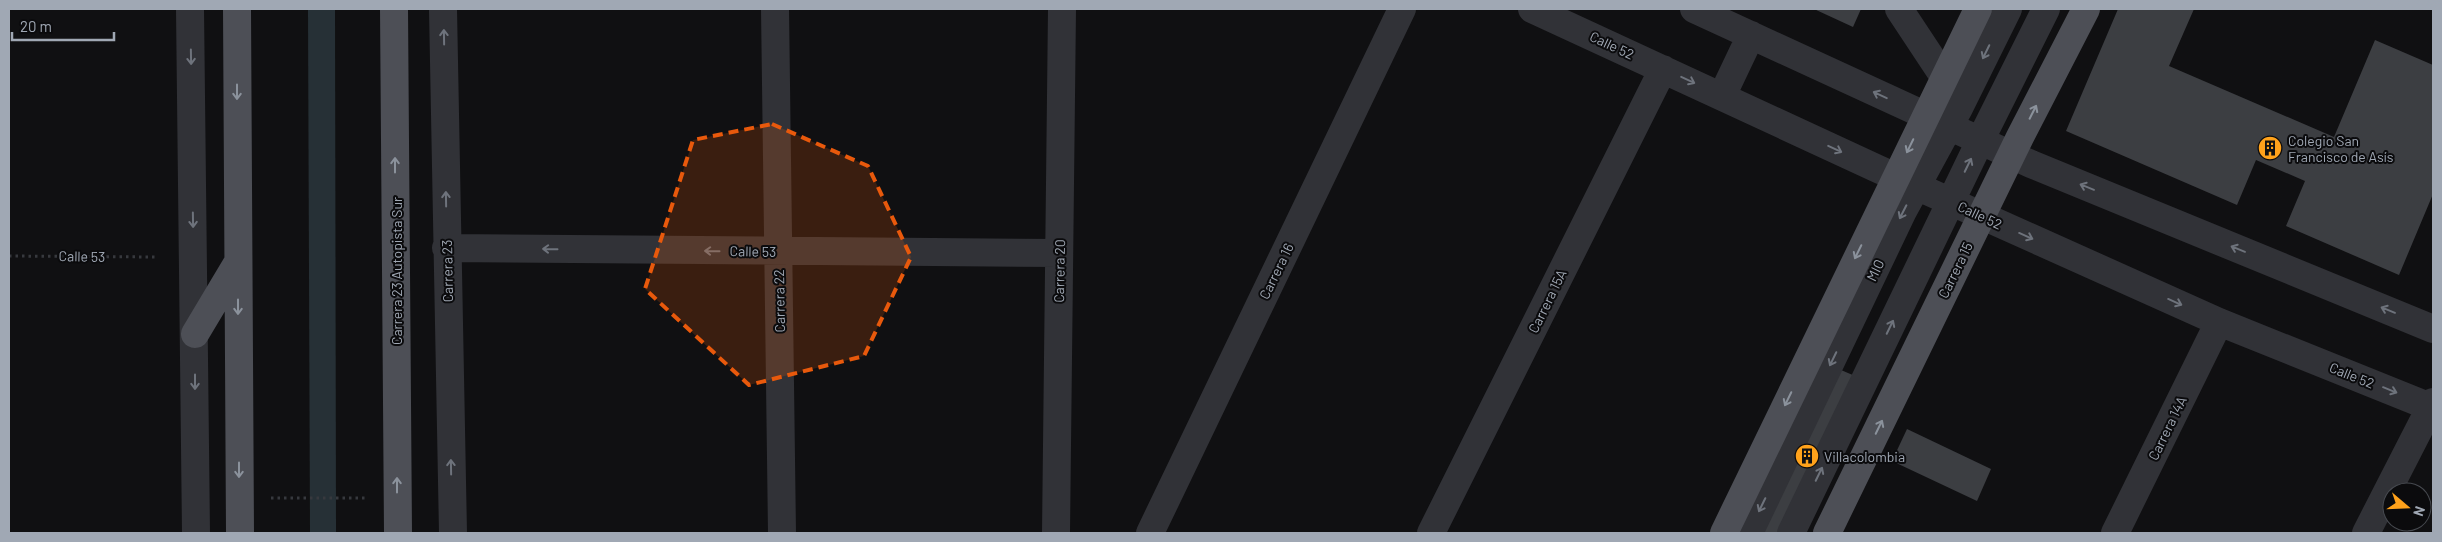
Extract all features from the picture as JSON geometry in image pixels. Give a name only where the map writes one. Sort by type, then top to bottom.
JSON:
[{"type":"main road","points":[[237,9],[240,533]]},
{"type":"main road","name":"Carrera 23 Autopista Sur","points":[[394,9],[398,533]]},
{"type":"main road","points":[[1724,533],[1936,121],[1944,77],[1978,9]]},
{"type":"main road","name":"Carrera 15","points":[[1826,533],[2086,9]]},
{"type":"main road","points":[[195,334],[238,262]]},
{"type":"street","points":[[190,9],[196,533]]},
{"type":"street","name":"Carrera 23","points":[[443,9],[452,533]]},
{"type":"street","name":"Carrera 22","points":[[776,9],[782,533]]},
{"type":"street","name":"Carrera 20","points":[[1056,533],[1062,9]]},
{"type":"street","name":"Carrera 16","points":[[1150,533],[1402,9]]},
{"type":"street","name":"Calle 52","points":[[1532,9],[1906,182],[2219,322],[2432,405]]},
{"type":"street","points":[[1694,9],[2012,155],[2433,329]]},
{"type":"street","points":[[1899,9],[1944,77]]},
{"type":"street","points":[[1936,121],[2008,9]]},
{"type":"street","points":[[1791,533],[1980,140],[2046,9]]},
{"type":"street","points":[[1722,96],[1752,35]]},
{"type":"street","name":"Carrera 15A","points":[[1431,533],[1663,69]]},
{"type":"street","name":"MIO","points":[[1749,533],[1906,182]]},
{"type":"street","name":"Calle 53","points":[[446,248],[1059,253]]},
{"type":"street","name":"Carrera 14A","points":[[2115,533],[2219,322]]},
{"type":"street","points":[[2366,533],[2432,405]]},
{"type":"path","name":"Calle 53","points":[[9,256],[156,257]]},
{"type":"path","points":[[283,498],[359,498]]},
{"type":"highlighted area","points":[[772,124],[868,166],[911,257],[864,356],[749,385],[645,289],[693,140]]},
{"type":"shaded area","points":[[308,9],[335,9],[336,533],[310,533]]},
{"type":"building","points":[[1814,9],[1861,9],[1853,27]]},
{"type":"building","name":"Colegio San Francisco de Asís","points":[[2118,9],[2194,9],[2169,66],[2334,137],[2375,40],[2433,65],[2433,194],[2399,275],[2286,226],[2305,181],[2256,160],[2237,205],[2066,131]]},
{"type":"building","name":"Villacolombia","points":[[1834,367],[1862,379],[1787,533],[1752,533]]},
{"type":"building","points":[[1907,429],[1991,469],[1977,501],[1892,461]]},
{"type":"place","name":"Colegio San Francisco de Asís","points":[[2270,148]]},
{"type":"place","name":"Villacolombia","points":[[1807,456]]}]
